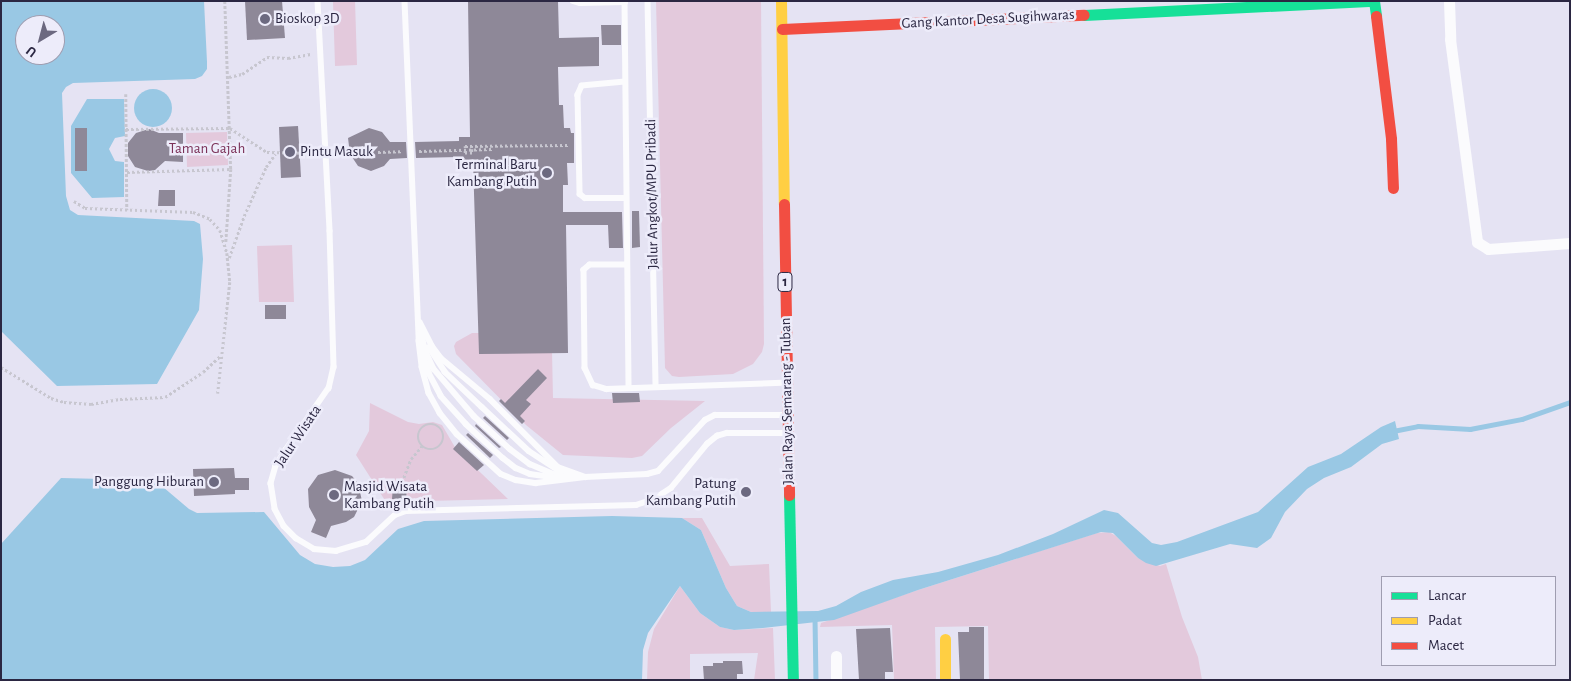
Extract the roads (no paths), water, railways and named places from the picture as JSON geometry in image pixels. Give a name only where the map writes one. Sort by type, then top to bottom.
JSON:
[{"type":"main road","name":"Jalan Raya Semarang - Tuban","points":[[782,1],[786,383],[793,680]]},
{"type":"main road","name":"Gang Kantor Desa Sugihwaras","points":[[782,29],[1374,1]]},
{"type":"main road","points":[[1374,1],[1391,139],[1393,188]]},
{"type":"main road","points":[[945,639],[945,680]]},
{"type":"street","points":[[1449,1],[1450,39],[1478,242],[1488,249],[1570,243]]},
{"type":"street","points":[[836,656],[836,680]]},
{"type":"lane","name":"Jalur Wisata","points":[[318,1],[334,356],[332,380],[325,396],[276,466],[271,488],[278,516],[290,533],[302,543],[324,551],[354,548],[370,539],[395,515],[406,510],[538,509],[639,504],[654,499],[671,488],[704,446],[717,436],[727,433],[788,433]]},
{"type":"lane","points":[[405,1],[420,353],[429,392],[440,413],[457,434],[494,468],[516,480],[543,484],[585,477]]},
{"type":"lane","name":"Jalur Angkot/MPU Pribadi","points":[[573,1],[580,3],[625,2],[629,388]]},
{"type":"lane","name":"Jalur Angkot/MPU Pribadi","points":[[648,1],[656,387]]},
{"type":"lane","name":"Jalur Angkot/MPU Pribadi","points":[[626,82],[585,86],[580,89],[579,145],[581,196],[626,198]]},
{"type":"lane","name":"Jalur Angkot/MPU Pribadi","points":[[628,265],[588,266],[584,273],[585,368],[587,377],[596,387],[629,388],[786,383]]},
{"type":"lane","points":[[418,317],[436,353],[526,433],[558,467],[585,477]]},
{"type":"lane","points":[[418,317],[431,353],[445,372],[542,461],[557,471],[585,477]]},
{"type":"lane","points":[[418,317],[430,363],[452,392],[474,416],[510,450],[537,467],[553,474],[585,477]]},
{"type":"lane","points":[[418,317],[423,354],[429,373],[441,396],[466,424],[520,471],[549,478],[658,472],[701,424],[715,415],[787,415]]},
{"type":"water","points":[[1,1],[204,1],[207,69],[202,76],[195,79],[73,83],[66,87],[62,93],[66,196],[70,210],[78,215],[194,221],[200,224],[203,259],[199,310],[157,384],[57,386],[1,331]]},
{"type":"water","points":[[153,89],[166,95],[172,108],[166,121],[153,127],[140,121],[134,108],[140,95]]},
{"type":"water","points":[[87,99],[124,99],[125,136],[115,138],[109,149],[115,161],[124,162],[124,197],[92,198],[71,173],[71,126]]},
{"type":"water","points":[[1395,421],[1399,439],[1382,444],[1351,467],[1324,478],[1307,489],[1285,512],[1271,538],[1257,548],[1230,544],[1156,566],[1138,558],[1113,533],[1101,532],[918,590],[834,620],[734,630],[720,627],[700,613],[680,586],[648,633],[643,650],[642,680],[1,680],[1,544],[61,478],[146,480],[163,487],[189,509],[197,513],[264,512],[300,555],[315,564],[333,567],[350,566],[365,560],[398,529],[424,521],[612,516],[682,518],[701,530],[726,588],[737,606],[751,612],[818,611],[836,606],[861,592],[893,580],[938,572],[998,555],[1053,534],[1104,510],[1118,513],[1152,543],[1161,545],[1177,542],[1258,512],[1308,467],[1341,454],[1381,427]]},
{"type":"waterway","points":[[1393,431],[1418,426],[1470,429],[1522,419],[1570,402]]},
{"type":"waterway","points":[[815,618],[816,680]]},
{"type":"place","name":"Bioskop 3D","points":[[265,19]]},
{"type":"place","name":"Pintu Masuk","points":[[290,152]]},
{"type":"place","name":"Terminal Baru Kambang Putih","points":[[547,173]]},
{"type":"place","name":"Panggung Hiburan","points":[[214,482]]},
{"type":"place","name":"Patung Kambang Putih","points":[[746,492]]},
{"type":"place","name":"Masjid Wisata Kambang Putih","points":[[334,495]]},
{"type":"park label","name":"Taman Gajah","points":[[207,149]]}]
